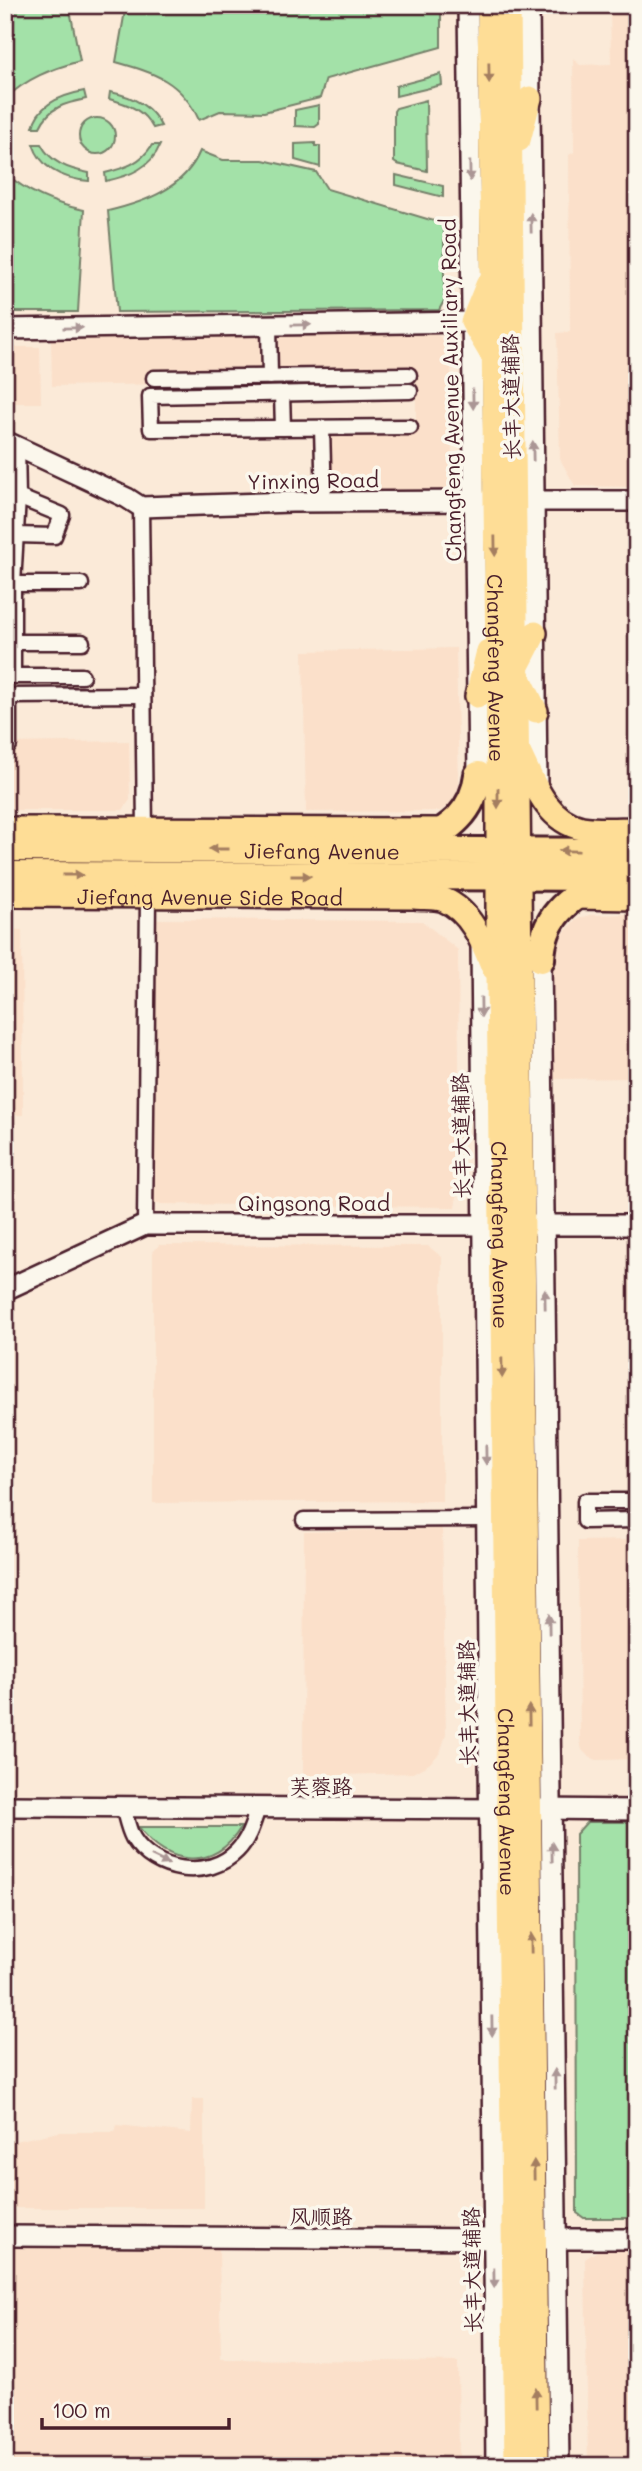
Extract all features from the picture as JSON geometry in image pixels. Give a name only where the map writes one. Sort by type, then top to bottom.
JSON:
[{"type":"highway","points":[[412,850],[445,830],[466,810],[476,794],[478,775]]},
{"type":"highway","points":[[145,829],[186,849]]},
{"type":"highway","name":"Jiefang Avenue","points":[[5,848],[412,850],[606,877],[637,877]]},
{"type":"highway","name":"Jiefang Avenue","points":[[5,875],[148,886],[637,852]]},
{"type":"highway","points":[[541,959],[542,941],[559,909],[606,877]]},
{"type":"main road","name":"Changfeng Avenue","points":[[489,5],[513,130],[492,272],[493,357],[516,670],[516,746],[498,978],[513,1225],[541,1804],[516,2466]]},
{"type":"main road","name":"Changfeng Avenue","points":[[509,5],[513,130],[504,501],[496,617],[508,863],[513,1225],[495,1519],[498,1804],[537,2466]]},
{"type":"main road","points":[[513,130],[530,98]]},
{"type":"main road","points":[[492,272],[472,322],[493,357]]},
{"type":"main road","points":[[477,696],[496,617]]},
{"type":"main road","points":[[535,634],[516,670],[536,711]]},
{"type":"main road","points":[[516,746],[542,799],[562,821],[582,828],[637,829]]},
{"type":"main road","points":[[5,829],[445,830]]},
{"type":"main road","name":"Jiefang Avenue Side Road","points":[[5,895],[148,886],[442,899],[455,907],[474,926],[498,978]]},
{"type":"main road","points":[[573,897],[637,898]]},
{"type":"street","name":"Changfeng Avenue Auxiliary Road","points":[[468,5],[472,322],[504,501],[477,696],[478,775]]},
{"type":"street","points":[[529,5],[530,98]]},
{"type":"street","name":"长丰大道辅路","points":[[513,130],[504,501],[535,634],[537,788]]},
{"type":"street","points":[[5,329],[472,322]]},
{"type":"street","points":[[269,325],[270,377]]},
{"type":"street","points":[[154,378],[409,375]]},
{"type":"street","points":[[410,391],[150,396],[151,429],[410,427]]},
{"type":"street","points":[[282,394],[283,428]]},
{"type":"street","points":[[322,428],[324,502]]},
{"type":"street","points":[[11,444],[18,497],[13,584],[13,676],[82,676]]},
{"type":"street","points":[[11,444],[127,498],[141,508],[145,829]]},
{"type":"street","points":[[16,535],[54,536],[62,514],[18,497]]},
{"type":"street","name":"Yinxing Road","points":[[141,508],[324,502],[637,501]]},
{"type":"street","points":[[13,584],[81,584]]},
{"type":"street","points":[[13,642],[82,642]]},
{"type":"street","points":[[9,745],[9,695],[143,695]]},
{"type":"street","points":[[145,1225],[148,886]]},
{"type":"street","name":"长丰大道辅路","points":[[481,939],[513,1225]]},
{"type":"street","points":[[513,1225],[541,959]]},
{"type":"street","name":"Qingsong Road","points":[[5,1290],[145,1225],[637,1225]]},
{"type":"street","points":[[637,1501],[585,1501],[585,1521],[637,1520]]},
{"type":"street","points":[[304,1520],[495,1519]]},
{"type":"street","name":"芙蓉路","points":[[5,1797],[498,1804],[637,1800]]},
{"type":"street","name":"芙蓉路","points":[[5,1806],[258,1808],[498,1804]]},
{"type":"street","name":"芙蓉路","points":[[541,1804],[637,1810]]},
{"type":"street","points":[[123,1807],[132,1836],[144,1852],[161,1862],[183,1869],[200,1870],[220,1863],[236,1852],[248,1836],[258,1808]]},
{"type":"street","name":"风顺路","points":[[5,2227],[524,2234],[637,2239]]},
{"type":"street","name":"风顺路","points":[[5,2236],[524,2234],[637,2230]]},
{"type":"street","points":[[524,2234],[559,2466]]},
{"type":"street","name":"长丰大道辅路","points":[[496,2466],[524,2234]]},
{"type":"shaded area","points":[[610,5],[637,5],[637,487],[575,486],[560,459],[557,333],[570,332],[569,155],[574,152],[573,58],[580,65],[611,64]]},
{"type":"shaded area","points":[[434,332],[451,348],[452,482],[440,494],[330,498],[329,431],[416,431],[416,380],[52,386],[51,338]]},
{"type":"shaded area","points":[[5,347],[40,347],[41,403],[5,403]]},
{"type":"shaded area","points":[[456,648],[459,785],[454,802],[440,811],[306,812],[303,651]]},
{"type":"shaded area","points":[[129,741],[130,800],[123,810],[7,810],[6,743]]},
{"type":"shaded area","points":[[637,914],[637,1078],[553,1079],[552,965],[558,940],[576,919],[590,915]]},
{"type":"shaded area","points":[[153,919],[422,921],[458,950],[460,1179],[455,1207],[152,1204]]},
{"type":"shaded area","points":[[5,929],[22,930],[23,1115],[5,1115]]},
{"type":"shaded area","points":[[159,1245],[428,1246],[442,1257],[442,1501],[153,1503],[153,1252]]},
{"type":"shaded area","points":[[632,1527],[637,1527],[637,1759],[597,1760],[582,1750],[580,1740],[578,1541],[631,1540]]},
{"type":"shaded area","points":[[442,1528],[446,1735],[440,1753],[429,1764],[413,1773],[303,1776],[304,1532]]},
{"type":"shaded area","points":[[192,2099],[204,2099],[204,2208],[5,2208],[5,2143],[59,2132],[115,2132],[117,2125],[191,2133]]},
{"type":"shaded area","points":[[5,2248],[219,2249],[221,2359],[458,2362],[459,2466],[5,2466]]},
{"type":"shaded area","points":[[597,2251],[637,2251],[637,2466],[588,2466],[585,2259]]},
{"type":"green space","points":[[5,5],[69,5],[80,61],[40,75],[5,99]]},
{"type":"green space","points":[[126,5],[441,5],[441,47],[326,79],[320,98],[264,112],[220,111],[199,120],[184,96],[165,80],[116,62]]},
{"type":"green space","points":[[441,74],[442,85],[396,96],[396,86]]},
{"type":"green space","points":[[84,91],[86,99],[53,110],[40,127],[33,127],[40,112],[52,102]]},
{"type":"green space","points":[[110,92],[126,96],[146,107],[161,126],[153,128],[135,109],[109,99]]},
{"type":"green space","points":[[426,100],[427,171],[394,162],[394,111],[396,108]]},
{"type":"green space","points":[[319,105],[319,124],[315,127],[295,126],[295,110]]},
{"type":"green space","points":[[97,118],[110,123],[115,136],[110,149],[97,154],[84,149],[79,136],[84,123]]},
{"type":"green space","points":[[315,143],[315,146],[320,146],[320,167],[295,160],[295,144]]},
{"type":"green space","points":[[33,144],[41,144],[50,156],[61,164],[89,173],[89,181],[70,178],[54,171],[41,160]]},
{"type":"green space","points":[[152,145],[160,145],[145,165],[106,181],[105,173],[132,164]]},
{"type":"green space","points":[[200,151],[223,160],[263,160],[316,172],[327,189],[444,224],[444,301],[439,310],[117,312],[108,211],[162,192],[184,175]]},
{"type":"green space","points":[[5,173],[42,197],[84,210],[78,312],[5,312]]},
{"type":"green space","points":[[396,175],[443,186],[443,197],[396,185]]},
{"type":"green space","points":[[587,1822],[637,1822],[637,2218],[584,2218],[577,2213],[576,1834]]},
{"type":"green space","points":[[139,1827],[241,1827],[230,1842],[218,1851],[205,1857],[191,1858],[163,1850]]}]
